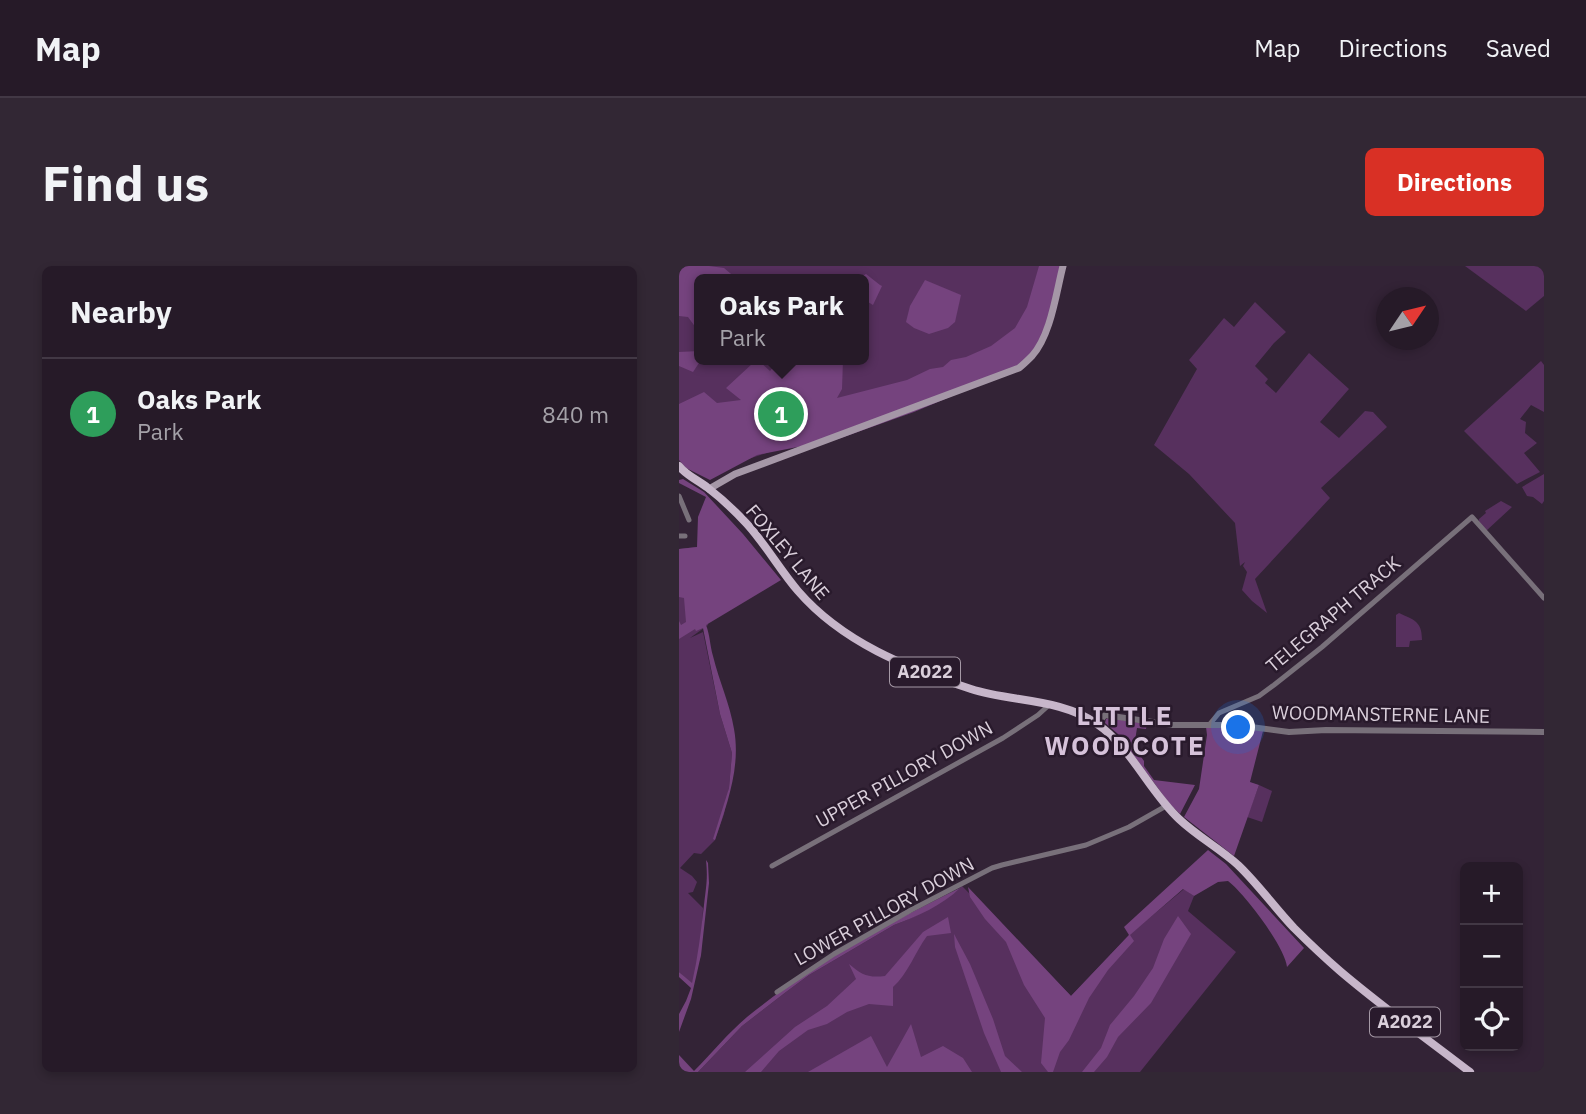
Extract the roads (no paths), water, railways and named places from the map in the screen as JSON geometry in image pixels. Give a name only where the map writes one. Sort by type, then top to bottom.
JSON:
[{"type":"main road","points":[[709,489],[735,474],[1020,368],[1041,343],[1049,324],[1063,266]]},
{"type":"main road","name":"FOXLEY LANE","points":[[680,470],[709,489],[747,524],[811,605],[832,624],[862,644],[897,661],[972,689],[1072,711],[1097,724]]},
{"type":"main road","name":"A2022","points":[[1097,724],[1123,750],[1166,806],[1241,868],[1295,929],[1341,972],[1470,1072]]},
{"type":"street","points":[[679,496],[689,520]]},
{"type":"street","name":"TELEGRAPH TRACK","points":[[1209,725],[1219,713],[1259,696],[1274,685],[1472,517],[1544,597]]},
{"type":"street","name":"UPPER PILLORY DOWN","points":[[772,866],[1003,737],[1049,705]]},
{"type":"street","name":"WOODMANSTERNE LANE","points":[[1097,724],[1105,715],[1173,725],[1236,725],[1289,732],[1544,732]]},
{"type":"street","name":"LOWER PILLORY DOWN","points":[[777,992],[834,954],[992,868],[1086,845],[1129,827],[1166,806]]},
{"type":"place","name":"Oaks Park","points":[[781,414]]},
{"type":"district","name":"LITTLE WOODCOTE","points":[[1125,731]]}]
